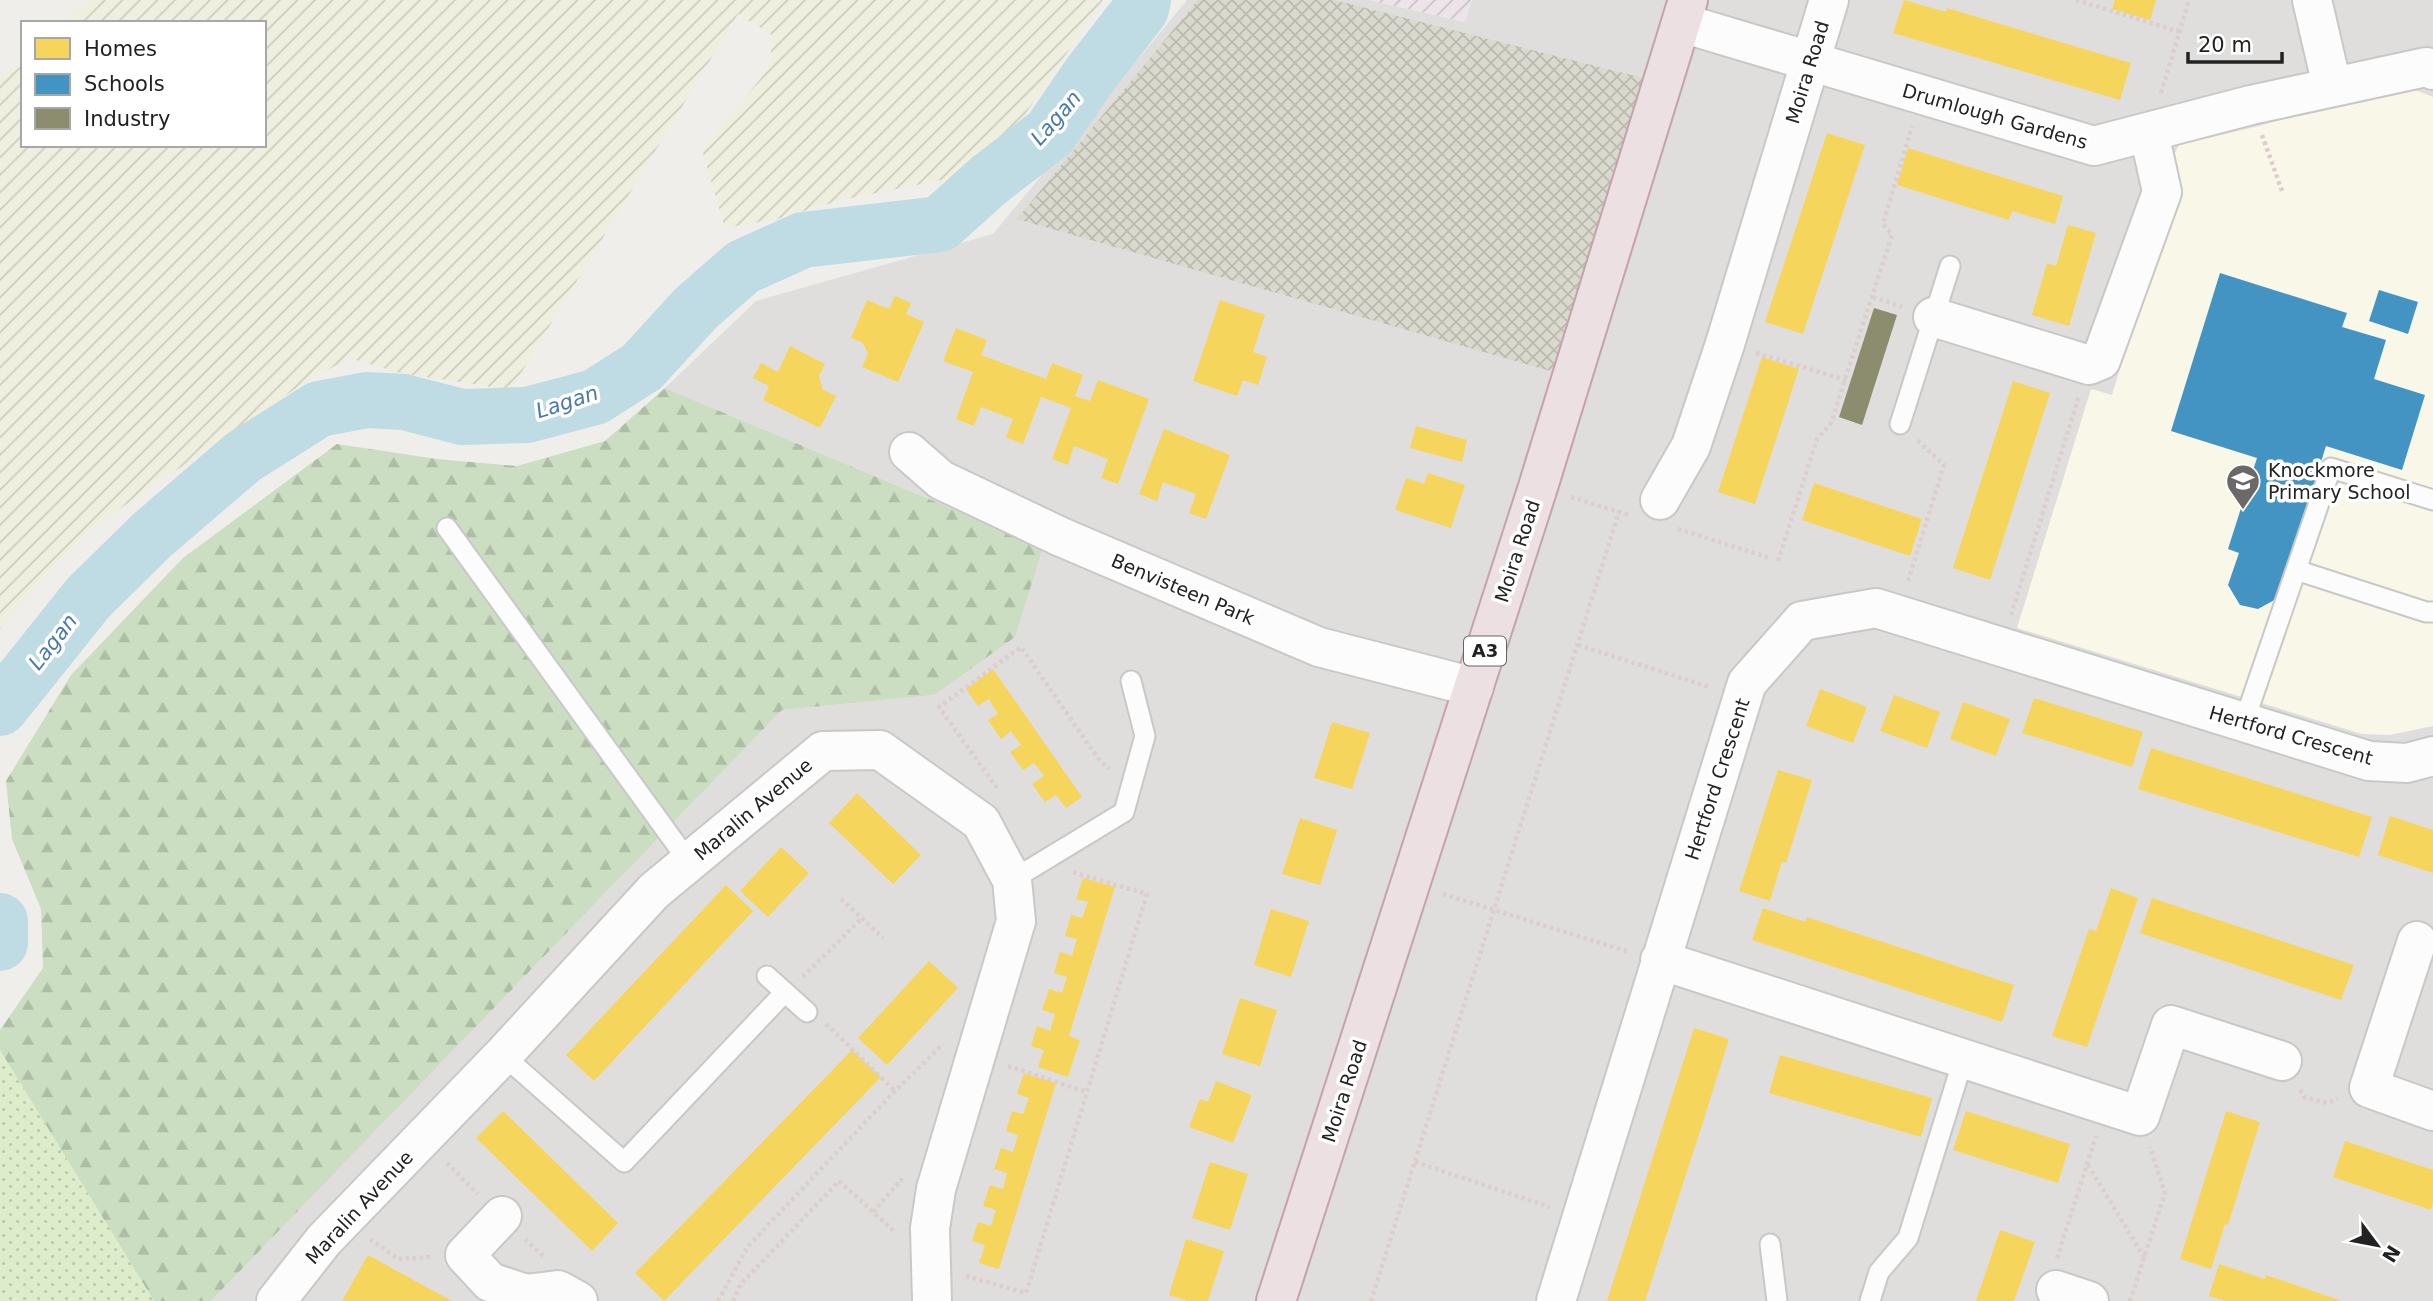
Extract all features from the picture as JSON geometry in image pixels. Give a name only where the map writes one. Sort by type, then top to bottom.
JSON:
[{"type":"highway","name":"Moira Road","points":[[1276,1301],[1474,687],[1685,11]]},
{"type":"street","name":"Moira Road","points":[[1660,500],[1691,446],[1725,344],[1829,0]]},
{"type":"street","points":[[2312,0],[2332,86]]},
{"type":"street","name":"Drumlough Gardens","points":[[1685,11],[1810,62],[2094,146],[2332,86],[2426,67],[2433,70]]},
{"type":"street","points":[[1933,317],[2089,365],[2101,360],[2162,192],[2148,132]]},
{"type":"street","name":"Benvisteen Park","points":[[909,452],[941,480],[1060,537],[1319,647],[1474,687]]},
{"type":"street","name":"Hertford Crescent","points":[[1556,1301],[1747,683],[1802,621],[1876,608],[2369,761],[2407,763],[2433,756]]},
{"type":"street","name":"Maralin Avenue","points":[[276,1301],[324,1240],[503,1055],[654,891],[823,751],[880,750],[981,822],[1012,880],[1016,921],[980,1049],[936,1189],[930,1228],[930,1283]]},
{"type":"street","points":[[2417,940],[2369,1088],[2433,1111]]},
{"type":"street","points":[[1660,960],[2123,1111],[2171,1025],[2283,1061]]},
{"type":"street","points":[[502,1216],[465,1255],[490,1282],[526,1294],[558,1290],[578,1301]]},
{"type":"lane","points":[[1900,424],[1950,266]]},
{"type":"lane","points":[[2244,722],[2331,468],[2433,500]]},
{"type":"lane","points":[[447,528],[689,862]]},
{"type":"lane","points":[[2296,570],[2426,612],[2433,611]]},
{"type":"lane","points":[[1012,880],[1124,811],[1145,736],[1131,681]]},
{"type":"lane","points":[[767,976],[807,1012]]},
{"type":"lane","points":[[503,1055],[624,1162],[785,992]]},
{"type":"lane","points":[[1870,1301],[1879,1272],[1908,1238],[1964,1059]]},
{"type":"lane","points":[[1770,1244],[1777,1301]]},
{"type":"path","points":[[2076,0],[2180,32]]},
{"type":"path","points":[[2148,132],[2189,0]]},
{"type":"path","points":[[1778,561],[1817,439],[1831,423],[1892,235],[1883,223],[1921,95]]},
{"type":"path","points":[[2251,105],[2282,191]]},
{"type":"path","points":[[1725,344],[1846,380]]},
{"type":"path","points":[[2001,648],[2089,365]]},
{"type":"path","points":[[1897,615],[1944,465],[1900,424]]},
{"type":"path","points":[[1371,1301],[1619,512]]},
{"type":"path","points":[[1578,645],[1743,698]]},
{"type":"path","points":[[981,822],[1001,793],[939,707],[1021,647],[1097,757],[1130,789]]},
{"type":"path","points":[[733,1301],[741,1284],[839,1181],[930,1283],[1026,1293],[1147,894],[1067,871],[1053,855]]},
{"type":"path","points":[[1410,884],[1660,960]]},
{"type":"path","points":[[841,899],[883,939]]},
{"type":"path","points":[[785,992],[818,964],[862,918]]},
{"type":"path","points":[[835,1032],[895,1091]]},
{"type":"path","points":[[718,1301],[748,1246],[941,1044],[980,1049],[1087,1092]]},
{"type":"path","points":[[2283,1061],[2304,1097],[2327,1103],[2369,1088]]},
{"type":"path","points":[[2072,1296],[2051,1276],[2087,1164],[2123,1111],[2165,1193],[2130,1301]]},
{"type":"path","points":[[1415,1162],[1581,1217]]},
{"type":"path","points":[[2087,1164],[2144,1257]]},
{"type":"path","points":[[343,1220],[398,1259],[465,1255]]},
{"type":"shaded area","points":[[1187,0],[1369,0],[1465,22],[1472,0],[2433,0],[2433,1301],[211,1301],[782,710],[934,695],[1043,547],[665,388],[756,301],[993,234]]},
{"type":"shaded area","points":[[1198,0],[1334,0],[1643,78],[1554,372],[1017,219]]},
{"type":"shaded area","points":[[1369,0],[1472,0],[1465,22]]},
{"type":"shaded area","name":"Knockmore Primary School","points":[[2402,85],[2433,97],[2433,726],[2390,735],[2362,734],[2017,628],[2091,389],[2112,395],[2175,190],[2171,161],[2179,145],[2259,126]]},
{"type":"green space","points":[[90,0],[1103,0],[1018,125],[961,176],[842,200],[777,219],[725,228],[702,150],[770,67],[772,35],[738,14],[511,390],[400,373],[349,358],[301,385],[86,532],[0,630],[0,76],[21,66],[21,147],[266,147],[266,21],[68,21]]},
{"type":"green space","points":[[665,388],[1043,547],[1015,637],[934,695],[782,710],[211,1301],[154,1301],[0,1050],[0,1030],[43,968],[41,909],[12,839],[6,781],[71,675],[183,558],[337,444],[437,459],[517,466],[605,441]]},
{"type":"green space","points":[[0,1050],[154,1301],[0,1301]]},
{"type":"building: Homes","points":[[1904,0],[1946,12],[1947,8],[2131,63],[2120,100],[1893,33]]},
{"type":"building: Homes","points":[[2115,0],[2156,0],[2150,20],[2112,9]]},
{"type":"building: Homes","points":[[1827,133],[1865,145],[1803,334],[1765,322]]},
{"type":"building: Homes","points":[[1908,148],[2063,196],[2055,224],[2012,211],[2009,220],[1897,185]]},
{"type":"building: Homes","points":[[2068,225],[2096,233],[2069,326],[2032,315],[2047,263],[2056,266]]},
{"type":"building: Homes","points":[[895,296],[911,303],[906,314],[924,322],[898,382],[862,367],[868,353],[862,342],[851,338],[867,300],[889,309]]},
{"type":"building: Homes","points":[[1220,300],[1265,315],[1253,352],[1267,357],[1258,385],[1243,380],[1237,396],[1193,381]]},
{"type":"building: Homes","points":[[956,328],[987,340],[981,355],[1046,379],[1052,363],[1083,375],[1075,396],[1090,401],[1098,380],[1149,399],[1118,484],[1101,478],[1108,459],[1074,446],[1068,465],[1052,459],[1071,408],[1041,397],[1023,444],[1006,437],[1013,419],[981,407],[974,426],[956,419],[973,372],[943,361]]},
{"type":"building: Homes","points":[[790,346],[825,364],[819,376],[823,390],[836,396],[820,428],[763,400],[769,386],[753,378],[761,363],[778,372]]},
{"type":"building: Homes","points":[[1762,357],[1799,369],[1755,504],[1718,492]]},
{"type":"building: Homes","points":[[2013,381],[2050,393],[1990,580],[1953,568]]},
{"type":"building: Homes","points":[[1416,426],[1467,440],[1462,462],[1410,448]]},
{"type":"building: Homes","points":[[1164,429],[1230,455],[1206,519],[1189,513],[1196,494],[1163,482],[1157,501],[1139,494]]},
{"type":"building: Homes","points":[[1428,473],[1465,485],[1451,528],[1395,510],[1406,478],[1424,484]]},
{"type":"building: Homes","points":[[1814,483],[1922,519],[1910,556],[1802,520]]},
{"type":"building: Homes","points":[[993,669],[1082,797],[1066,808],[1056,795],[1045,802],[1032,784],[1044,776],[1034,763],[1023,770],[1010,752],[1021,745],[1011,731],[1001,739],[988,720],[998,714],[989,699],[978,706],[966,689]]},
{"type":"building: Homes","points":[[1820,689],[1867,707],[1853,743],[1806,726]]},
{"type":"building: Homes","points":[[1894,695],[1940,712],[1927,748],[1880,731]]},
{"type":"building: Homes","points":[[2034,698],[2143,732],[2132,767],[2022,733]]},
{"type":"building: Homes","points":[[1963,702],[2010,719],[1996,756],[1950,739]]},
{"type":"building: Homes","points":[[1332,722],[1370,733],[1352,789],[1314,778]]},
{"type":"building: Homes","points":[[2151,748],[2372,817],[2359,857],[2138,789]]},
{"type":"building: Homes","points":[[1778,770],[1812,780],[1786,863],[1782,861],[1770,901],[1739,891]]},
{"type":"building: Homes","points":[[857,793],[921,855],[893,884],[829,823]]},
{"type":"building: Homes","points":[[2390,816],[2433,830],[2433,873],[2378,855]]},
{"type":"building: Homes","points":[[1300,818],[1337,830],[1320,885],[1282,874]]},
{"type":"building: Homes","points":[[781,847],[809,873],[768,917],[740,891]]},
{"type":"building: Homes","points":[[1083,878],[1115,887],[1069,1036],[1080,1040],[1068,1077],[1038,1067],[1044,1050],[1031,1046],[1037,1026],[1050,1031],[1055,1014],[1042,1010],[1049,989],[1062,993],[1067,977],[1054,973],[1060,952],[1072,956],[1077,939],[1065,936],[1071,915],[1082,918],[1088,902],[1076,899]]},
{"type":"building: Homes","points":[[726,885],[753,911],[594,1081],[566,1055]]},
{"type":"building: Homes","points":[[2111,888],[2138,898],[2087,1047],[2052,1036],[2089,929],[2096,931]]},
{"type":"building: Homes","points":[[2152,898],[2354,965],[2341,1000],[2140,933]]},
{"type":"building: Homes","points":[[1763,908],[1806,922],[1807,917],[2014,985],[2002,1022],[1752,940]]},
{"type":"building: Homes","points":[[1271,909],[1309,921],[1291,977],[1254,965]]},
{"type":"building: Homes","points":[[929,961],[958,988],[887,1065],[858,1038]]},
{"type":"building: Homes","points":[[1240,998],[1277,1010],[1260,1066],[1222,1054]]},
{"type":"building: Homes","points":[[1694,1028],[1729,1039],[1703,1122],[1645,1301],[1607,1301]]},
{"type":"building: Homes","points":[[852,1050],[881,1077],[664,1301],[635,1273]]},
{"type":"building: Homes","points":[[1780,1055],[1932,1098],[1921,1137],[1769,1093]]},
{"type":"building: Homes","points":[[1024,1073],[1056,1083],[999,1269],[979,1263],[985,1245],[972,1241],[978,1222],[991,1226],[996,1210],[983,1206],[990,1185],[1003,1189],[1007,1173],[994,1169],[1001,1148],[1013,1152],[1018,1135],[1006,1131],[1012,1111],[1023,1114],[1029,1098],[1017,1094]]},
{"type":"building: Homes","points":[[1216,1081],[1252,1095],[1233,1143],[1189,1127],[1200,1099],[1208,1102]]},
{"type":"building: Homes","points":[[503,1111],[618,1223],[592,1251],[476,1138]]},
{"type":"building: Homes","points":[[1966,1111],[2070,1144],[2058,1183],[1953,1150]]},
{"type":"building: Homes","points":[[2226,1111],[2260,1122],[2228,1225],[2225,1224],[2211,1269],[2180,1259]]},
{"type":"building: Homes","points":[[2345,1141],[2433,1170],[2431,1210],[2333,1177]]},
{"type":"building: Homes","points":[[1210,1162],[1248,1174],[1230,1230],[1192,1218]]},
{"type":"building: Homes","points":[[2000,1230],[2035,1242],[2014,1301],[1976,1301]]},
{"type":"building: Homes","points":[[1186,1239],[1224,1251],[1208,1301],[1187,1301],[1169,1295]]},
{"type":"building: Homes","points":[[368,1255],[417,1282],[452,1301],[342,1301]]},
{"type":"building: Homes","points":[[2219,1264],[2265,1279],[2266,1275],[2342,1301],[2225,1301],[2209,1296]]},
{"type":"building: Schools","name":"Knockmore Primary School","points":[[2220,273],[2347,313],[2342,327],[2386,340],[2374,379],[2425,395],[2402,470],[2326,446],[2278,598],[2258,609],[2240,605],[2228,585],[2239,553],[2228,549],[2257,458],[2171,431]]},
{"type":"building: Schools","points":[[2379,290],[2418,302],[2408,334],[2369,321]]},
{"type":"building: Industry","points":[[1874,308],[1897,315],[1862,425],[1839,417]]},
{"type":"waterway","name":"Lagan","points":[[0,708],[88,598],[152,535],[243,457],[319,409],[367,400],[404,402],[462,417],[527,415],[595,397],[642,367],[696,308],[743,267],[803,240],[940,224],[989,180],[1050,133],[1089,76],[1141,9],[1143,0]]},
{"type":"waterway","name":"Lagan","points":[[0,921],[0,943]]},
{"type":"place","name":"Knockmore Primary School","points":[[2243,511]]}]
